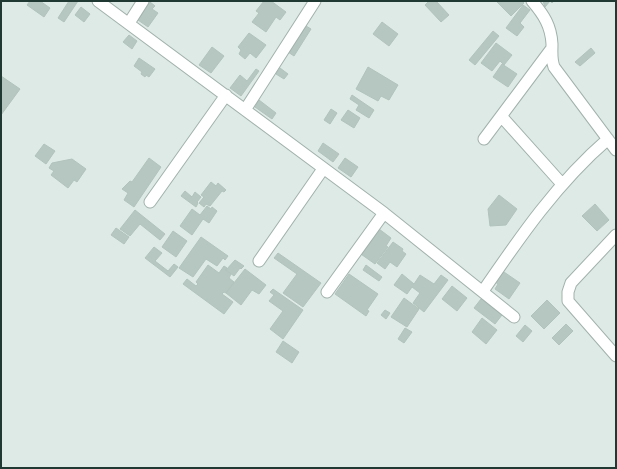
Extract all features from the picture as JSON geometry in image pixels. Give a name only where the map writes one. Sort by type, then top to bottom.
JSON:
[{"type":"street","points":[[98,1],[384,213],[514,317]]},
{"type":"street","points":[[129,23],[143,1]]},
{"type":"street","points":[[245,110],[315,1]]},
{"type":"street","points":[[532,1],[549,24],[552,62],[554,67],[616,150]]},
{"type":"street","points":[[484,139],[552,48]]},
{"type":"street","points":[[150,202],[226,95]]},
{"type":"street","points":[[501,116],[562,184]]},
{"type":"street","points":[[483,291],[542,208],[562,184],[608,139]]},
{"type":"street","points":[[259,261],[323,169]]},
{"type":"street","points":[[327,292],[384,213]]},
{"type":"street","points":[[616,235],[571,283],[568,292],[568,300],[616,356]]},
{"type":"building","points":[[30,1],[40,1],[50,8],[44,17],[27,5]]},
{"type":"building","points":[[69,1],[78,1],[64,22],[58,18]]},
{"type":"building","points":[[264,1],[271,1],[286,12],[280,20],[276,17],[266,32],[252,22],[259,13],[256,11]]},
{"type":"building","points":[[429,1],[436,1],[449,15],[441,22],[425,5]]},
{"type":"building","points":[[522,1],[524,3],[511,16],[497,2]]},
{"type":"building","points":[[543,1],[550,1],[545,7]]},
{"type":"building","points":[[150,2],[155,6],[152,9],[158,13],[148,27],[138,20]]},
{"type":"building","points":[[523,5],[530,10],[520,23],[524,27],[517,36],[506,28]]},
{"type":"building","points":[[81,7],[90,14],[84,22],[75,15]]},
{"type":"building","points":[[382,22],[398,34],[389,46],[373,34]]},
{"type":"building","points":[[306,26],[311,29],[294,56],[288,52]]},
{"type":"building","points":[[493,31],[499,36],[475,65],[469,60]]},
{"type":"building","points":[[249,33],[266,45],[256,58],[250,53],[245,59],[239,54],[241,50],[238,47]]},
{"type":"building","points":[[129,35],[137,41],[132,49],[123,42]]},
{"type":"building","points":[[496,43],[512,55],[504,65],[500,61],[492,71],[481,63]]},
{"type":"building","points":[[212,47],[224,56],[211,73],[199,65]]},
{"type":"building","points":[[591,48],[595,53],[580,66],[575,62]]},
{"type":"building","points":[[139,58],[155,69],[149,77],[146,75],[145,77],[141,74],[142,72],[134,66]]},
{"type":"building","points":[[502,64],[517,74],[508,87],[493,77]]},
{"type":"building","points":[[368,67],[398,85],[389,100],[381,96],[378,101],[356,89]]},
{"type":"building","points":[[280,68],[288,74],[284,79],[276,74]]},
{"type":"building","points":[[256,69],[259,71],[241,96],[230,88],[240,75],[247,81]]},
{"type":"building","points":[[1,76],[20,89],[1,115]]},
{"type":"building","points":[[352,95],[374,110],[369,118],[356,110],[359,105],[350,99]]},
{"type":"building","points":[[259,100],[276,113],[272,119],[255,107]]},
{"type":"building","points":[[331,109],[337,113],[330,124],[324,120]]},
{"type":"building","points":[[348,110],[360,118],[354,128],[341,120]]},
{"type":"building","points":[[323,143],[339,154],[333,162],[318,151]]},
{"type":"building","points":[[44,144],[55,151],[46,164],[35,156]]},
{"type":"building","points":[[149,158],[161,167],[134,207],[124,200],[128,193],[122,189],[130,181],[132,182]]},
{"type":"building","points":[[345,158],[358,167],[351,177],[338,168]]},
{"type":"building","points":[[72,159],[86,169],[77,182],[74,180],[68,188],[51,175],[54,171],[49,168],[52,163]]},
{"type":"building","points":[[211,182],[216,186],[218,183],[226,190],[224,192],[222,191],[210,206],[206,204],[204,207],[199,203],[204,197],[201,195]]},
{"type":"building","points":[[185,191],[192,197],[195,192],[201,197],[197,202],[196,207],[181,196]]},
{"type":"building","points":[[499,195],[517,209],[506,225],[490,226],[488,209]]},
{"type":"building","points":[[595,204],[609,220],[597,231],[582,216]]},
{"type":"building","points":[[207,206],[211,209],[212,207],[217,211],[209,223],[203,219],[192,235],[180,226],[192,209],[200,215]]},
{"type":"building","points":[[135,210],[165,234],[160,240],[140,224],[130,236],[120,229]]},
{"type":"building","points":[[116,228],[129,237],[124,244],[111,235]]},
{"type":"building","points":[[379,229],[391,238],[386,246],[388,247],[375,264],[358,252]]},
{"type":"building","points":[[173,231],[187,241],[176,257],[162,247]]},
{"type":"building","points":[[201,237],[228,256],[225,260],[223,258],[217,266],[206,259],[193,277],[179,268]]},
{"type":"building","points":[[393,242],[403,249],[402,251],[406,254],[397,267],[390,262],[385,269],[377,263]]},
{"type":"building","points":[[154,247],[162,253],[155,261],[168,271],[174,264],[178,267],[170,277],[145,258]]},
{"type":"building","points":[[278,253],[321,283],[303,307],[283,293],[297,274],[274,258]]},
{"type":"building","points":[[235,260],[244,266],[241,269],[240,268],[234,276],[226,270]]},
{"type":"building","points":[[208,265],[219,273],[224,266],[227,268],[225,270],[231,274],[229,278],[234,282],[226,293],[224,292],[222,294],[233,302],[224,314],[183,284],[187,279],[196,286],[198,284],[196,282]]},
{"type":"building","points":[[366,265],[382,277],[379,281],[363,270]]},
{"type":"building","points":[[245,269],[266,285],[259,294],[252,290],[241,305],[226,293]]},
{"type":"building","points":[[501,270],[520,283],[509,299],[495,289],[498,284],[494,281]]},
{"type":"building","points":[[349,274],[378,294],[367,310],[369,311],[366,316],[335,294]]},
{"type":"building","points":[[402,274],[414,284],[420,275],[434,284],[441,275],[448,280],[424,312],[413,303],[420,293],[412,287],[407,294],[394,285]]},
{"type":"building","points":[[452,286],[467,298],[457,311],[442,299]]},
{"type":"building","points":[[273,289],[303,310],[283,339],[270,329],[283,311],[269,301],[274,295],[270,292]]},
{"type":"building","points":[[404,298],[419,309],[407,327],[391,317]]},
{"type":"building","points":[[481,299],[502,315],[495,324],[474,308]]},
{"type":"building","points":[[547,300],[560,313],[544,329],[531,316]]},
{"type":"building","points":[[385,310],[390,313],[386,319],[381,315]]},
{"type":"building","points":[[482,318],[497,330],[486,344],[472,332]]},
{"type":"building","points":[[566,324],[573,331],[559,345],[552,338]]},
{"type":"building","points":[[525,325],[532,331],[523,342],[516,336]]},
{"type":"building","points":[[405,328],[412,332],[404,343],[398,339]]},
{"type":"building","points":[[283,341],[299,352],[292,363],[276,352]]}]
